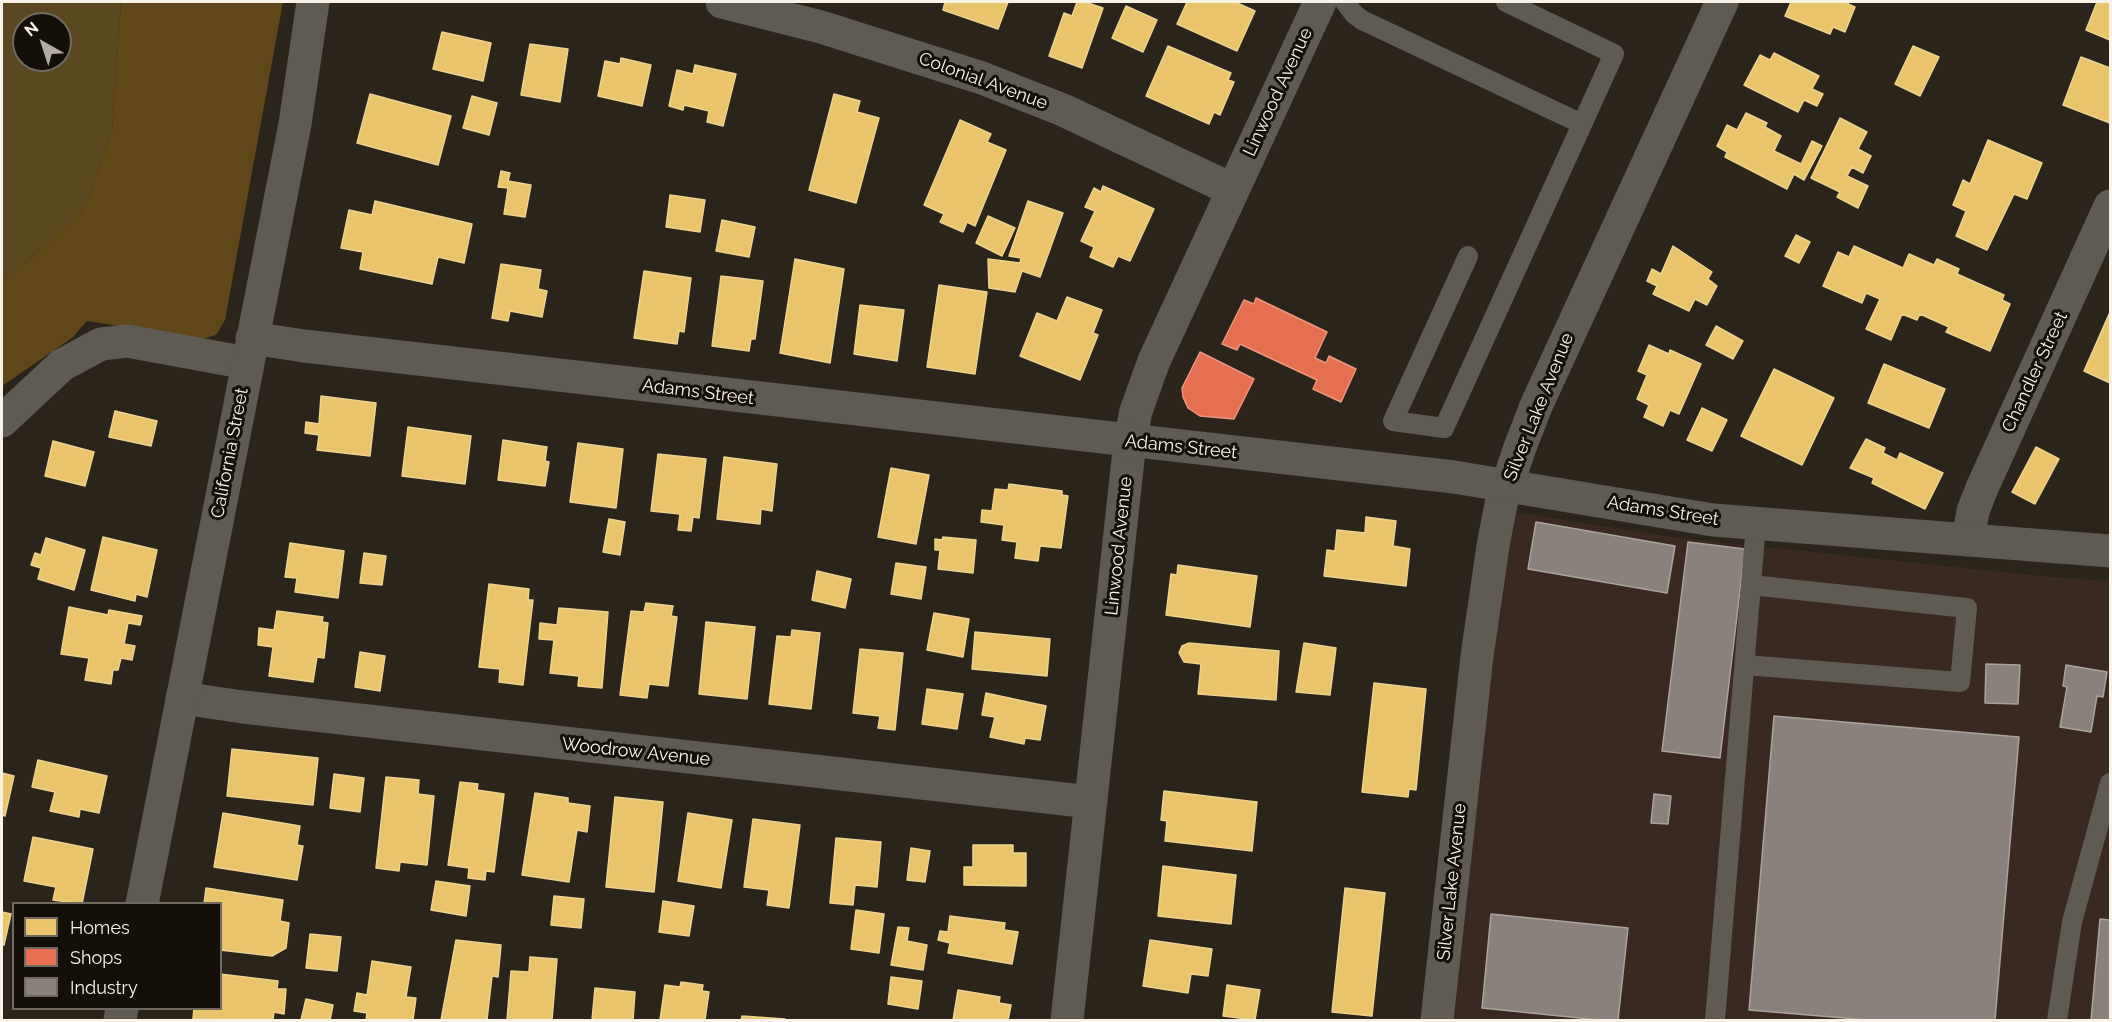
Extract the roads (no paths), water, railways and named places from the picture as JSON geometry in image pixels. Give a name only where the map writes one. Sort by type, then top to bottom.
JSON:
[{"type":"street","name":"California Street","points":[[142,902],[300,95],[314,2]]},
{"type":"street","name":"Colonial Avenue","points":[[722,2],[832,30],[981,78],[1063,110],[1233,190]]},
{"type":"street","name":"Linwood Avenue","points":[[1067,1020],[1130,441],[1136,411],[1151,368],[1320,2]]},
{"type":"street","name":"Silver Lake Avenue","points":[[1437,1020],[1477,656],[1492,546],[1507,485],[1536,406],[1722,2]]},
{"type":"street","name":"Chandler Street","points":[[1968,540],[1973,511],[1982,488],[2110,206]]},
{"type":"street","name":"Adams Street","points":[[2,421],[62,365],[101,344],[127,341],[250,350],[304,346],[1507,485],[1663,513],[1756,524],[2110,551]]},
{"type":"street","name":"Woodrow Avenue","points":[[182,698],[255,709],[1091,802]]},
{"type":"lane","points":[[1345,2],[1362,20],[1582,124]]},
{"type":"lane","points":[[1468,256],[1393,421],[1444,428],[1614,54],[1506,2]]},
{"type":"lane","points":[[1715,1020],[1756,524]]},
{"type":"lane","points":[[1745,665],[1960,682],[1967,608],[1752,585]]},
{"type":"lane","points":[[2057,1020],[2072,922],[2110,783]]}]
